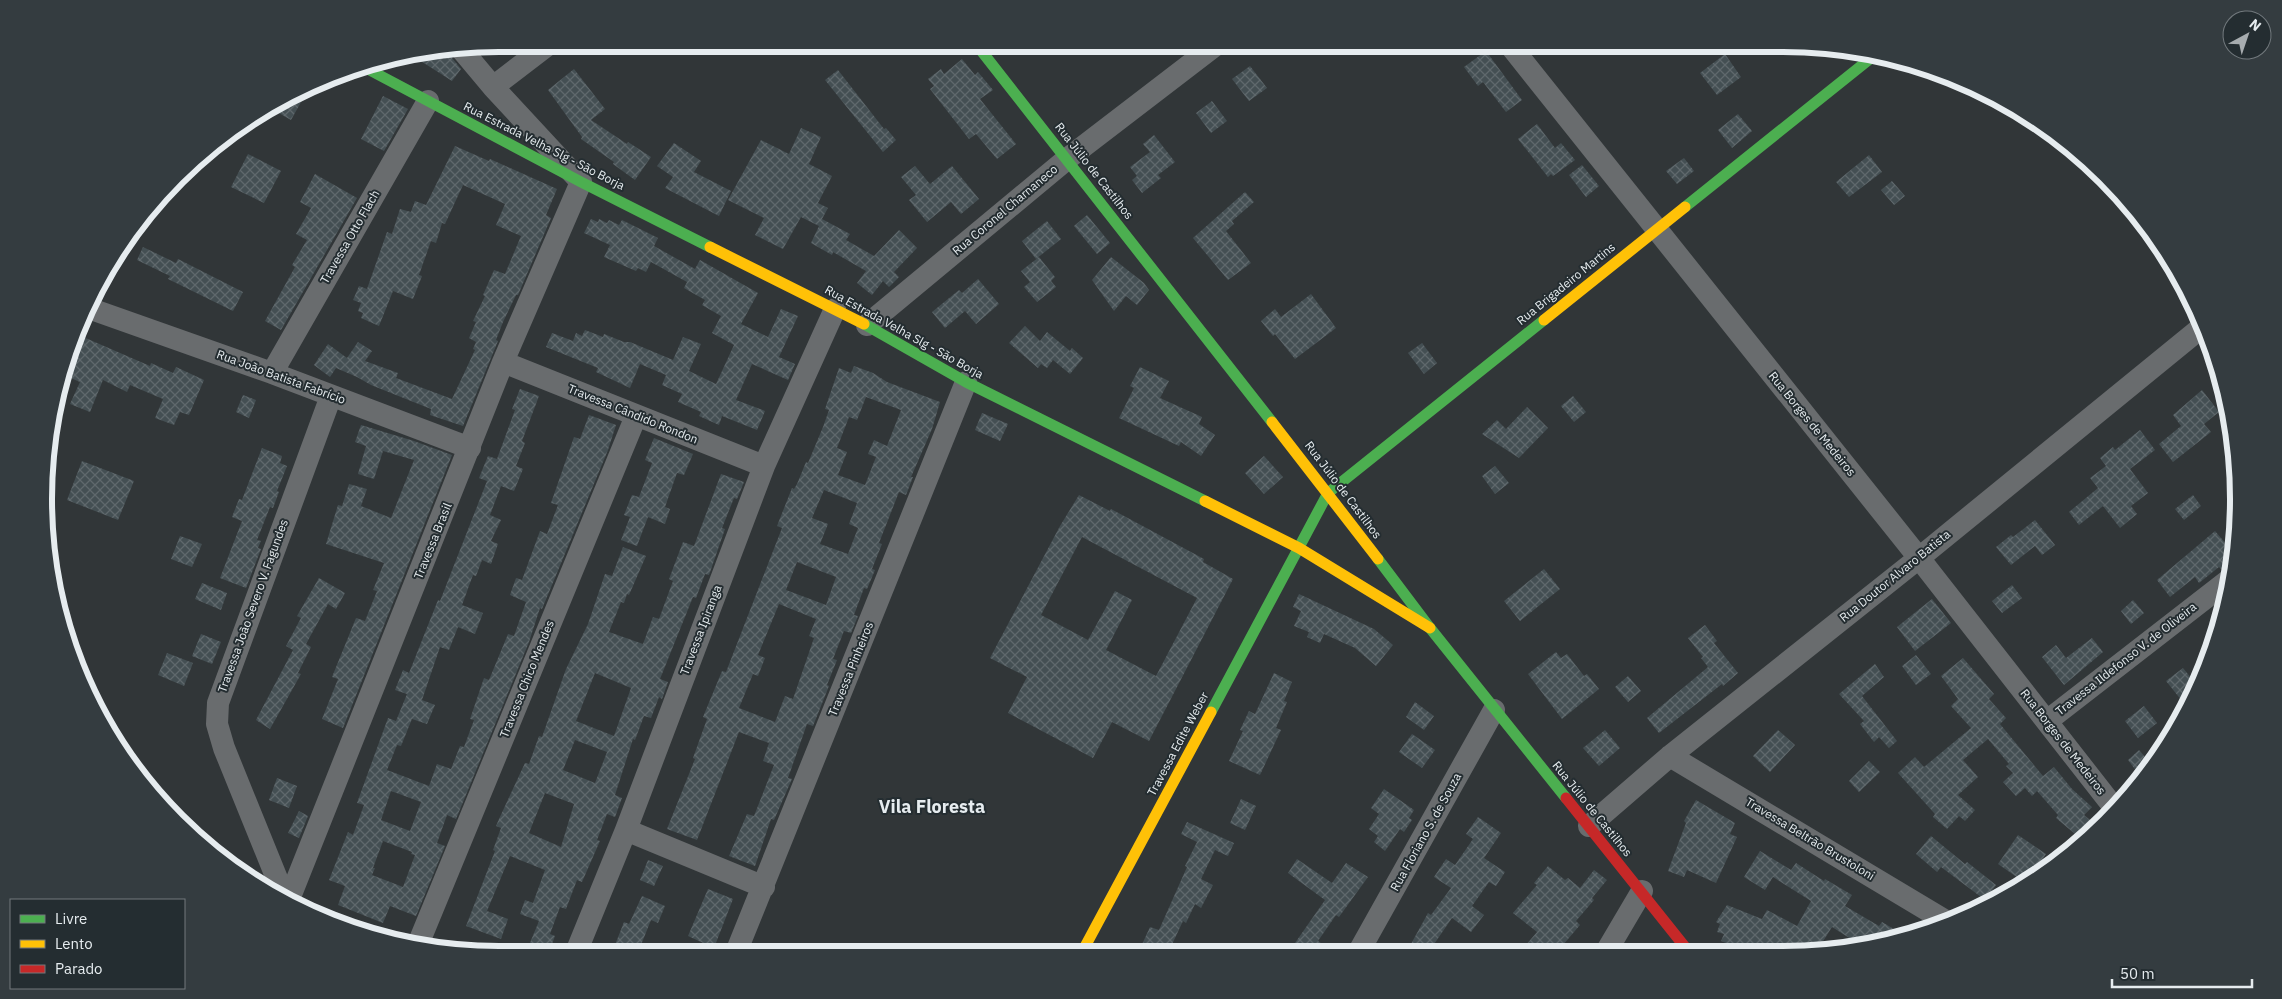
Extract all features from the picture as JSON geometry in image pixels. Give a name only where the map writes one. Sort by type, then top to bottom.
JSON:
[{"type":"street","points":[[493,87],[539,52]]},
{"type":"street","name":"Rua Júlio de Castilhos","points":[[982,52],[1328,493],[1494,710],[1642,891],[1684,946]]},
{"type":"street","name":"Rua Coronel Charnaneco","points":[[867,325],[1067,159],[1207,52]]},
{"type":"street","name":"Rua Borges de Medeiros","points":[[1515,52],[1919,558],[2111,803]]},
{"type":"street","points":[[465,54],[493,87],[581,182]]},
{"type":"street","name":"Rua Brigadeiro Martins","points":[[1299,548],[1328,493],[1868,61]]},
{"type":"street","name":"Rua Estrada Velha Slg - São Borja","points":[[372,71],[581,182],[867,325],[966,382],[1299,548],[1430,628]]},
{"type":"street","name":"Travessa Otto Flach","points":[[272,373],[428,101]]},
{"type":"street","name":"Travessa Brasil","points":[[290,894],[503,362],[581,182]]},
{"type":"street","name":"Travessa Ipiranga","points":[[579,946],[626,830],[764,466],[835,309]]},
{"type":"street","name":"Rua João Batista Fabrício","points":[[95,310],[272,373],[470,448]]},
{"type":"street","name":"Rua Doutor Alvaro Batista","points":[[1589,826],[1670,756],[1919,558],[2196,332]]},
{"type":"street","name":"Travessa Cândido Rondon","points":[[503,362],[764,466]]},
{"type":"street","name":"Travessa Pinheiros","points":[[738,946],[764,887],[966,382]]},
{"type":"street","name":"Travessa João Severo V. Fagundes","points":[[283,890],[224,748],[217,724],[218,703],[331,396]]},
{"type":"street","name":"Travessa Chico Mendes","points":[[420,939],[636,416]]},
{"type":"street","name":"Travessa Edite Weber","points":[[1085,946],[1299,548]]},
{"type":"street","name":"Travessa Ildefonso V. de Oliveira","points":[[2047,721],[2221,586]]},
{"type":"street","name":"Rua Floriano S. de Souza","points":[[1362,946],[1494,710]]},
{"type":"street","name":"Travessa Beltrão Brustoloni","points":[[1670,756],[1940,918]]},
{"type":"street","points":[[626,830],[764,887]]},
{"type":"street","points":[[1610,946],[1642,891]]},
{"type":"building","points":[[1487,52],[1522,100],[1506,112],[1483,82],[1478,86],[1464,67]]},
{"type":"building","points":[[1725,54],[1741,77],[1717,95],[1700,73]]},
{"type":"building","points":[[446,55],[450,55],[461,69],[452,81],[419,60],[440,56],[444,59]]},
{"type":"building","points":[[962,59],[975,75],[978,72],[993,90],[980,99],[1016,144],[997,159],[976,134],[969,139],[930,89],[934,86],[928,79],[941,69],[944,74]]},
{"type":"building","points":[[1250,66],[1267,88],[1249,101],[1232,79]]},
{"type":"building","points":[[574,69],[605,109],[591,120],[627,144],[628,142],[651,157],[635,180],[613,164],[614,162],[581,139],[582,137],[548,90]]},
{"type":"building","points":[[838,70],[884,129],[886,128],[896,140],[883,152],[825,80]]},
{"type":"building","points":[[383,96],[408,109],[384,151],[361,139]]},
{"type":"building","points":[[303,98],[291,120],[276,112]]},
{"type":"building","points":[[1212,101],[1227,121],[1211,133],[1196,113]]},
{"type":"building","points":[[1738,114],[1752,131],[1732,148],[1718,130]]},
{"type":"building","points":[[1537,124],[1555,148],[1561,143],[1575,160],[1553,176],[1551,174],[1548,177],[1518,139]]},
{"type":"building","points":[[801,128],[821,137],[809,164],[832,176],[818,203],[828,208],[822,219],[850,234],[846,240],[874,256],[899,230],[917,248],[894,272],[899,277],[889,287],[883,281],[872,295],[857,283],[866,271],[833,252],[832,255],[811,243],[819,226],[801,217],[783,249],[755,235],[764,218],[728,200],[761,140],[789,154]]},
{"type":"building","points":[[1154,135],[1175,162],[1158,175],[1161,178],[1142,193],[1132,180],[1137,176],[1130,167],[1150,152],[1143,144]]},
{"type":"building","points":[[674,143],[701,161],[694,172],[731,191],[719,216],[665,188],[673,177],[657,166]]},
{"type":"building","points":[[455,146],[489,161],[490,159],[557,189],[546,215],[551,218],[518,295],[516,295],[503,322],[496,340],[498,341],[463,426],[430,415],[431,409],[371,385],[336,368],[330,377],[314,365],[328,344],[347,358],[358,342],[372,351],[365,361],[398,373],[396,378],[452,399],[475,350],[473,349],[476,342],[469,338],[476,322],[473,321],[485,296],[483,295],[494,270],[505,274],[521,236],[496,225],[505,204],[463,185],[445,224],[442,223],[436,243],[431,241],[419,275],[422,276],[413,299],[393,291],[379,326],[361,318],[363,313],[358,311],[361,303],[353,300],[359,286],[367,289],[387,232],[392,234],[400,209],[411,212],[415,201],[426,205]]},
{"type":"building","points":[[248,154],[281,171],[264,203],[231,187]]},
{"type":"building","points":[[1869,155],[1882,172],[1849,197],[1836,182]]},
{"type":"building","points":[[1684,158],[1694,171],[1677,184],[1666,171]]},
{"type":"building","points":[[1582,165],[1599,186],[1586,197],[1569,175]]},
{"type":"building","points":[[915,166],[930,184],[952,166],[979,199],[961,214],[951,202],[927,222],[909,200],[916,195],[901,177]]},
{"type":"building","points":[[315,174],[357,198],[281,330],[265,321],[295,267],[292,265],[307,240],[296,234],[311,208],[300,202]]},
{"type":"building","points":[[1892,181],[1905,196],[1894,205],[1881,190]]},
{"type":"building","points":[[1245,192],[1254,202],[1232,221],[1234,224],[1226,231],[1251,263],[1228,280],[1193,238]]},
{"type":"building","points":[[1087,215],[1110,243],[1097,254],[1074,226]]},
{"type":"building","points":[[591,219],[598,222],[599,219],[607,223],[609,220],[619,225],[622,220],[658,238],[654,246],[695,269],[700,260],[758,293],[741,324],[768,337],[781,309],[798,316],[779,357],[795,364],[788,380],[752,364],[736,400],[765,411],[757,430],[722,416],[719,425],[699,416],[701,412],[678,402],[682,394],[662,385],[666,375],[640,364],[630,388],[596,372],[598,368],[546,347],[552,333],[573,341],[576,333],[582,336],[585,330],[603,337],[604,334],[624,342],[630,342],[673,360],[683,337],[701,344],[689,371],[716,384],[734,345],[712,333],[721,316],[702,305],[705,300],[684,288],[687,282],[651,262],[646,272],[638,268],[636,271],[604,257],[610,245],[584,233]]},
{"type":"building","points":[[1047,221],[1061,239],[1036,259],[1022,241]]},
{"type":"building","points":[[143,247],[176,263],[178,259],[243,292],[233,311],[168,279],[170,276],[137,260]]},
{"type":"building","points":[[1039,257],[1055,277],[1051,281],[1056,287],[1037,302],[1024,287],[1030,282],[1021,271]]},
{"type":"building","points":[[1111,257],[1144,283],[1149,290],[1137,305],[1126,296],[1114,311],[1092,280]]},
{"type":"building","points":[[978,279],[999,304],[976,324],[965,311],[945,328],[932,312],[959,290],[962,293]]},
{"type":"building","points":[[1311,294],[1336,328],[1295,359],[1275,334],[1273,336],[1261,321],[1275,309],[1281,317]]},
{"type":"building","points":[[1025,326],[1040,341],[1047,332],[1070,351],[1072,348],[1083,358],[1070,374],[1053,360],[1047,368],[1041,364],[1038,368],[1009,343]]},
{"type":"building","points":[[83,337],[150,366],[151,363],[173,373],[176,367],[204,380],[189,415],[180,412],[174,425],[155,418],[163,399],[130,385],[127,392],[103,380],[90,412],[70,404],[80,382],[70,378]]},
{"type":"building","points":[[1422,343],[1437,363],[1424,374],[1408,353]]},
{"type":"building","points":[[854,366],[873,373],[887,382],[940,402],[932,429],[911,477],[913,477],[906,495],[899,492],[879,543],[882,544],[872,569],[875,570],[867,589],[864,588],[854,615],[858,616],[851,633],[844,631],[833,659],[837,660],[827,685],[829,686],[813,726],[807,724],[788,778],[792,779],[774,820],[771,819],[755,866],[729,856],[747,814],[754,816],[774,765],[763,761],[769,743],[739,732],[697,840],[667,829],[695,759],[693,758],[707,719],[703,717],[722,671],[726,672],[782,528],[777,526],[792,488],[794,489],[797,484],[806,462],[808,463],[823,427],[829,410],[825,409],[839,368],[851,373]],"holes":[[[866,397],[901,410],[887,446],[874,440],[868,454],[876,457],[865,485],[838,475],[847,452],[837,448],[849,417],[857,420]],[[824,490],[857,503],[849,524],[858,528],[848,554],[820,544],[828,524],[812,518]],[[797,562],[836,577],[826,605],[786,590]],[[779,604],[816,619],[809,636],[814,638],[793,699],[785,696],[775,722],[739,708],[753,674],[758,676],[765,658],[758,655]]]},
{"type":"building","points":[[1140,367],[1169,381],[1160,398],[1202,417],[1199,424],[1215,435],[1201,456],[1181,442],[1179,446],[1119,418],[1134,388],[1130,386]]},
{"type":"building","points":[[520,389],[539,396],[522,441],[525,443],[516,466],[523,469],[514,491],[501,486],[490,515],[501,520],[491,541],[498,544],[491,564],[482,560],[476,576],[473,575],[462,605],[483,613],[475,634],[458,627],[449,650],[440,647],[422,700],[435,705],[427,724],[412,719],[401,746],[397,745],[387,770],[429,786],[437,764],[451,769],[460,746],[464,747],[474,720],[470,719],[484,678],[489,680],[508,634],[514,636],[526,602],[510,595],[516,578],[522,580],[540,531],[547,534],[558,505],[551,503],[574,437],[580,439],[589,415],[616,425],[608,450],[542,609],[540,608],[529,642],[456,819],[447,815],[437,843],[445,846],[416,916],[390,906],[383,923],[338,905],[345,886],[329,880],[348,832],[353,835],[364,805],[357,803],[388,718],[396,721],[407,694],[395,690],[403,670],[409,673],[438,600],[440,601],[487,481],[479,478],[488,456],[497,459],[515,410],[512,409]],"holes":[[[391,791],[421,802],[410,831],[381,820]],[[383,841],[412,852],[411,854],[415,855],[403,887],[372,875]]]},
{"type":"building","points":[[2202,390],[2219,412],[2204,424],[2211,432],[2173,462],[2159,444],[2181,426],[2173,415]]},
{"type":"building","points":[[243,395],[256,400],[249,418],[236,412]]},
{"type":"building","points":[[1573,396],[1586,412],[1574,422],[1561,406]]},
{"type":"building","points":[[1527,407],[1548,428],[1519,458],[1482,434],[1497,420],[1506,429]]},
{"type":"building","points":[[982,413],[1008,424],[1000,441],[975,430]]},
{"type":"building","points":[[361,425],[452,455],[343,728],[322,719],[338,679],[332,677],[356,618],[365,621],[377,591],[373,590],[384,563],[326,544],[338,505],[342,506],[349,484],[367,489],[361,506],[391,518],[414,460],[383,451],[374,479],[358,474],[366,446],[355,442]]},
{"type":"building","points":[[2140,430],[2155,450],[2130,469],[2148,493],[2131,506],[2137,514],[2120,528],[2103,506],[2079,525],[2069,512],[2098,488],[2090,478],[2106,466],[2100,458],[2113,447],[2115,450]]},
{"type":"building","points":[[654,438],[693,454],[684,475],[677,473],[665,507],[670,509],[665,524],[648,517],[637,546],[621,540],[630,517],[624,515],[632,495],[639,497],[652,463],[645,460]]},
{"type":"building","points":[[262,448],[282,456],[280,463],[287,466],[277,491],[279,492],[273,508],[270,507],[257,540],[261,541],[258,548],[261,549],[246,588],[220,578],[242,521],[232,517],[239,499],[242,500]]},
{"type":"building","points":[[1264,456],[1283,477],[1264,494],[1245,473]]},
{"type":"building","points":[[82,461],[134,481],[118,520],[67,500]]},
{"type":"building","points":[[1495,466],[1509,483],[1495,494],[1482,476]]},
{"type":"building","points":[[721,474],[744,482],[737,499],[734,498],[722,528],[725,529],[709,575],[705,574],[696,598],[693,597],[660,679],[668,682],[662,699],[659,697],[651,718],[644,716],[635,740],[633,739],[615,795],[622,798],[615,817],[607,814],[597,840],[600,841],[582,882],[577,880],[566,909],[560,907],[550,934],[555,936],[551,946],[529,946],[539,921],[520,914],[525,900],[533,903],[545,870],[510,856],[487,911],[508,919],[501,939],[466,926],[495,851],[493,850],[501,828],[496,826],[525,763],[529,764],[539,736],[542,737],[566,669],[588,624],[605,574],[612,576],[623,547],[646,556],[629,595],[627,594],[624,603],[621,602],[609,632],[643,644],[653,617],[659,619],[673,581],[669,579],[683,542],[694,546]],"holes":[[[595,673],[631,688],[614,736],[576,721]],[[575,740],[607,752],[595,783],[563,770]],[[545,793],[574,804],[561,847],[529,833]]]},
{"type":"building","points":[[1079,495],[1110,511],[1111,509],[1204,559],[1203,562],[1233,579],[1149,741],[1112,722],[1093,758],[1008,713],[1027,677],[990,658],[1060,526]],"holes":[[[1082,537],[1197,598],[1156,676],[1106,650],[1132,600],[1115,591],[1088,640],[1041,615]]]},
{"type":"building","points":[[2193,495],[2201,506],[2184,520],[2175,509]]},
{"type":"building","points":[[2035,520],[2055,545],[2042,555],[2035,546],[2011,565],[1996,547]]},
{"type":"building","points":[[2215,531],[2227,545],[2224,567],[2221,569],[2219,567],[2199,583],[2195,577],[2170,597],[2157,580]]},
{"type":"building","points":[[180,536],[202,544],[192,567],[171,559]]},
{"type":"building","points":[[1544,569],[1560,589],[1520,621],[1504,601]]},
{"type":"building","points":[[319,578],[345,593],[336,609],[328,604],[306,644],[311,647],[298,673],[301,674],[270,729],[256,720],[293,650],[286,646],[301,618],[297,616]]},
{"type":"building","points":[[202,583],[227,593],[221,610],[195,599]]},
{"type":"building","points":[[2012,585],[2022,598],[2002,613],[1992,601]]},
{"type":"building","points":[[1299,594],[1374,629],[1393,645],[1376,666],[1355,648],[1324,634],[1320,643],[1307,637],[1309,632],[1294,626],[1301,611],[1293,607]]},
{"type":"building","points":[[1932,599],[1951,623],[1915,651],[1897,627]]},
{"type":"building","points":[[2133,600],[2144,613],[2131,624],[2121,611]]},
{"type":"building","points":[[1705,625],[1717,641],[1714,643],[1738,673],[1659,733],[1647,718],[1708,667],[1701,658],[1703,657],[1688,638]]},
{"type":"building","points":[[201,634],[221,642],[212,664],[192,656]]},
{"type":"building","points":[[2092,638],[2103,652],[2064,685],[2042,657],[2056,645],[2066,658]]},
{"type":"building","points":[[1556,652],[1561,658],[1567,654],[1584,676],[1587,674],[1599,689],[1562,719],[1528,674]]},
{"type":"building","points":[[167,653],[193,663],[184,686],[158,675]]},
{"type":"building","points":[[1916,655],[1931,674],[1916,685],[1902,666]]},
{"type":"building","points":[[1963,658],[1994,694],[1989,699],[2006,718],[2000,724],[2043,776],[2054,767],[2072,789],[2092,807],[2084,815],[2092,822],[2077,836],[2056,818],[2058,815],[2037,791],[2032,796],[2025,788],[2016,796],[2003,782],[2013,773],[2006,766],[2009,764],[1988,739],[1963,760],[1978,777],[1958,795],[1975,810],[1965,821],[1959,816],[1947,829],[1933,817],[1935,814],[1898,773],[1915,757],[1924,767],[1971,728],[1951,706],[1958,699],[1941,676]]},
{"type":"building","points":[[1875,664],[1884,677],[1862,696],[1897,741],[1889,748],[1879,737],[1874,742],[1860,724],[1864,721],[1839,694]]},
{"type":"building","points":[[2183,668],[2192,679],[2181,700],[2166,681]]},
{"type":"building","points":[[1274,673],[1292,682],[1284,701],[1287,702],[1276,728],[1281,730],[1260,775],[1229,761],[1243,731],[1240,730],[1249,711],[1255,714]]},
{"type":"building","points":[[1628,676],[1641,691],[1628,702],[1615,687]]},
{"type":"building","points":[[1415,702],[1434,716],[1424,730],[1406,717]]},
{"type":"building","points":[[2144,706],[2157,723],[2138,738],[2125,721]]},
{"type":"building","points":[[1605,730],[1620,748],[1599,766],[1583,748]]},
{"type":"building","points":[[1778,730],[1795,745],[1770,772],[1753,756]]},
{"type":"building","points":[[1412,734],[1435,750],[1422,768],[1399,752]]},
{"type":"building","points":[[2139,750],[2146,759],[2137,772],[2128,760]]},
{"type":"building","points":[[1869,761],[1880,772],[1859,792],[1849,781]]},
{"type":"building","points":[[277,778],[297,786],[289,808],[269,800]]},
{"type":"building","points":[[1384,789],[1414,810],[1409,818],[1412,820],[1404,832],[1400,829],[1385,851],[1374,842],[1378,836],[1369,829],[1379,814],[1371,808]]},
{"type":"building","points":[[1241,799],[1256,806],[1245,830],[1230,823]]},
{"type":"building","points":[[1696,800],[1735,823],[1730,834],[1737,837],[1716,883],[1687,870],[1684,877],[1668,871],[1686,823],[1684,821]]},
{"type":"building","points":[[299,811],[308,816],[299,838],[288,833]]},
{"type":"building","points":[[1478,817],[1501,833],[1484,858],[1505,872],[1496,886],[1489,882],[1472,906],[1484,915],[1471,932],[1452,918],[1433,946],[1410,946],[1428,913],[1431,915],[1451,888],[1434,877],[1446,859],[1455,865],[1473,839],[1466,834]]},
{"type":"building","points":[[1187,822],[1234,843],[1228,856],[1215,850],[1201,879],[1213,885],[1201,908],[1195,904],[1186,923],[1183,921],[1171,946],[1141,946],[1150,927],[1159,930],[1187,867],[1185,866],[1197,842],[1181,834]]},
{"type":"building","points":[[2018,835],[2046,854],[2038,866],[2019,879],[1998,864]]},
{"type":"building","points":[[1931,836],[1965,864],[1967,862],[1996,885],[1988,896],[1983,898],[1941,867],[1937,872],[1916,854]]},
{"type":"building","points":[[1760,851],[1791,870],[1796,863],[1824,881],[1825,879],[1852,895],[1845,906],[1879,926],[1882,922],[1897,931],[1854,941],[1832,927],[1821,945],[1740,946],[1737,944],[1734,946],[1721,941],[1724,934],[1717,932],[1720,924],[1716,922],[1727,905],[1762,919],[1767,910],[1797,926],[1811,901],[1773,877],[1765,890],[1744,877]]},
{"type":"building","points":[[1297,859],[1332,883],[1346,863],[1368,877],[1339,917],[1336,915],[1318,941],[1325,946],[1293,946],[1325,900],[1288,873]]},
{"type":"building","points":[[648,860],[663,866],[654,886],[640,880]]},
{"type":"building","points":[[1548,866],[1565,880],[1568,878],[1580,888],[1594,870],[1607,880],[1592,898],[1594,900],[1576,921],[1580,925],[1562,946],[1525,946],[1537,932],[1513,913],[1537,885],[1534,883]]},
{"type":"building","points":[[708,889],[733,899],[715,946],[710,946],[688,936]]},
{"type":"building","points":[[642,896],[665,906],[658,923],[651,920],[641,946],[615,946],[624,922],[629,924]]},
{"type":"traffic: fast","points":[[982,52],[1272,422]]},
{"type":"traffic: fast","points":[[1685,207],[1868,61]]},
{"type":"traffic: fast","points":[[372,71],[581,182],[710,247]]},
{"type":"traffic: fast","points":[[1211,712],[1328,493],[1544,320]]},
{"type":"traffic: fast","points":[[864,324],[966,382],[1205,501]]},
{"type":"traffic: fast","points":[[1378,559],[1430,628],[1566,798]]},
{"type":"traffic: slow","points":[[1544,320],[1685,207]]},
{"type":"traffic: slow","points":[[710,247],[864,324]]},
{"type":"traffic: slow","points":[[1272,422],[1378,559]]},
{"type":"traffic: slow","points":[[1205,501],[1299,548],[1430,628]]},
{"type":"traffic: slow","points":[[1085,946],[1211,712]]},
{"type":"traffic: jam","points":[[1566,798],[1684,946]]},
{"type":"district","name":"Vila Floresta","points":[[932,807]]}]
